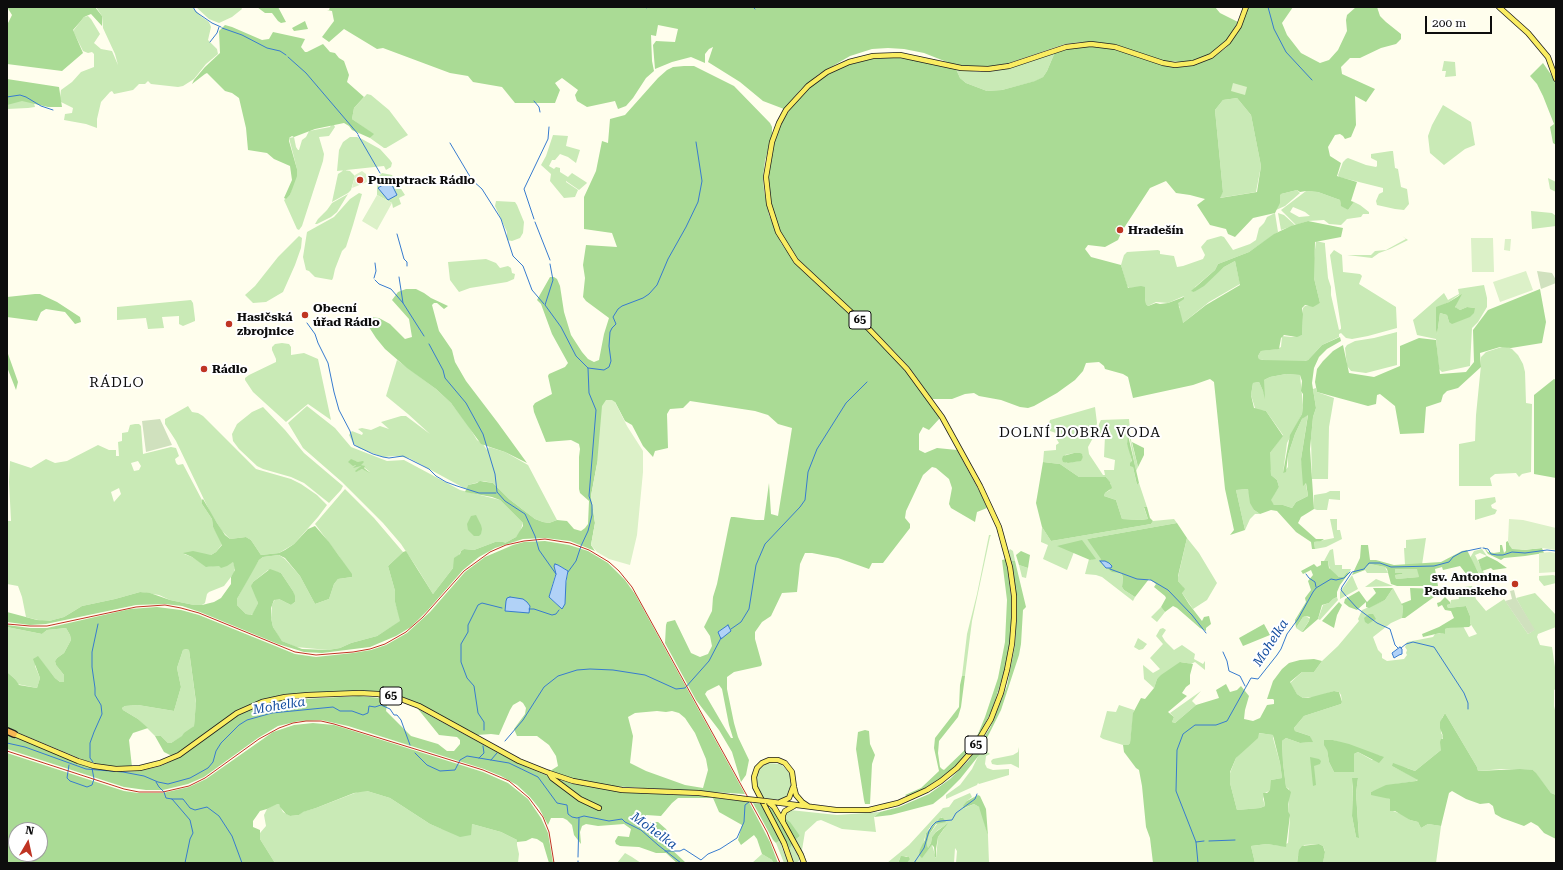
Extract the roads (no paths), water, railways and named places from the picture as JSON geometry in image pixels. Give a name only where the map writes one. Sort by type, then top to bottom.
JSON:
[{"type":"highway","name":"65","points":[[7,731],[14,734]]},
{"type":"main road","name":"65","points":[[14,734],[86,764],[108,768],[132,769],[156,765],[179,755],[237,713],[262,702],[292,697],[372,694],[398,698],[419,706],[519,761],[549,774],[573,781],[610,788],[699,793],[814,808],[857,810],[890,806],[914,797],[932,787],[948,776],[972,751],[985,730],[1004,684],[1013,640],[1014,596],[1008,558],[998,524],[980,486],[942,417],[907,369],[868,328],[796,260],[778,232],[768,204],[766,177],[770,149],[779,123],[790,104],[813,81],[841,65],[866,57],[900,55],[961,68],[988,69],[1009,66],[1066,47],[1091,44],[1111,46],[1155,61],[1180,65],[1193,63],[1208,58],[1218,52],[1228,42],[1239,26],[1246,7]]},
{"type":"main road","points":[[1499,7],[1528,33],[1548,57],[1556,79]]},
{"type":"main road","points":[[791,862],[784,843],[757,793],[754,784],[754,777],[757,768],[768,760],[783,762],[788,766],[793,775],[795,792],[800,800],[807,806],[814,808]]},
{"type":"main road","points":[[549,774],[552,778],[580,799],[599,808]]},
{"type":"main road","points":[[777,803],[786,801],[789,798],[793,783]]},
{"type":"main road","points":[[765,801],[774,807],[803,862]]},
{"type":"main road","points":[[784,824],[783,815],[786,810],[801,806]]},
{"type":"water","points":[[386,183],[391,183],[397,195],[388,200],[378,188]]},
{"type":"water","points":[[1100,561],[1109,563],[1112,566],[1111,568],[1106,568]]},
{"type":"water","points":[[555,564],[568,571],[565,604],[562,609],[549,597],[556,574]]},
{"type":"water","points":[[507,598],[523,599],[527,602],[530,606],[529,613],[505,611]]},
{"type":"water","points":[[728,625],[731,631],[721,639],[718,632]]},
{"type":"water","points":[[1400,647],[1402,649],[1402,654],[1394,658],[1392,653]]},
{"type":"waterway","points":[[193,7],[196,12],[212,23],[221,27]]},
{"type":"waterway","points":[[1268,7],[1274,29],[1286,52],[1312,80]]},
{"type":"waterway","points":[[210,42],[217,33],[219,27]]},
{"type":"waterway","points":[[222,28],[242,35],[267,48],[280,51],[286,55]]},
{"type":"waterway","points":[[288,57],[306,73],[358,134]]},
{"type":"waterway","points":[[7,97],[20,95],[41,106],[53,110]]},
{"type":"waterway","points":[[534,101],[539,107],[540,112]]},
{"type":"waterway","points":[[534,219],[524,189],[548,139],[549,127]]},
{"type":"waterway","points":[[358,135],[380,173]]},
{"type":"waterway","points":[[588,368],[604,370],[609,367],[611,361],[609,346],[610,332],[616,324],[613,317],[622,306],[643,298],[657,285],[668,259],[698,202],[702,181],[696,142]]},
{"type":"waterway","points":[[450,143],[472,180],[482,189],[501,219],[513,256],[523,266],[532,290],[544,304]]},
{"type":"waterway","points":[[535,222],[550,260]]},
{"type":"waterway","points":[[397,234],[407,266]]},
{"type":"waterway","points":[[374,278],[376,271],[375,263]]},
{"type":"waterway","points":[[550,264],[553,280],[545,305],[561,327],[576,356],[588,368],[589,393],[596,410],[589,496],[592,505],[592,515],[588,531],[576,561],[568,572]]},
{"type":"waterway","points":[[399,277],[403,303],[424,336]]},
{"type":"waterway","points":[[375,280],[379,284],[391,289],[403,303]]},
{"type":"waterway","points":[[307,323],[315,334],[328,363],[339,410],[350,431],[354,445],[383,457],[389,458],[403,456],[429,469],[436,476],[446,482],[457,486],[479,493],[496,493]]},
{"type":"waterway","points":[[429,344],[443,370],[445,378],[466,403],[483,434],[495,474],[497,492],[505,501],[525,514],[535,536],[539,550],[556,574]]},
{"type":"waterway","points":[[731,629],[741,622],[749,609],[756,565],[765,544],[805,500],[808,472],[817,449],[846,403],[867,382]]},
{"type":"waterway","name":"Mohelka","points":[[1346,596],[1341,590],[1352,572],[1364,569],[1369,563],[1380,563],[1391,567],[1434,566],[1449,562],[1453,557],[1462,552],[1481,548]]},
{"type":"waterway","name":"Mohelka","points":[[1483,548],[1488,549],[1491,554],[1497,555],[1512,552],[1525,553],[1547,550],[1556,551]]},
{"type":"waterway","points":[[1110,569],[1137,579],[1151,580],[1168,590],[1192,615],[1206,633]]},
{"type":"waterway","name":"Mohelka","points":[[1198,863],[1196,842],[1176,791],[1177,750],[1183,734],[1195,725],[1216,725],[1227,721],[1251,678],[1258,679],[1277,655],[1287,634],[1298,619],[1316,588],[1331,579],[1336,580],[1344,578],[1350,572]]},
{"type":"waterway","points":[[1306,574],[1315,582],[1316,587]]},
{"type":"waterway","points":[[1347,597],[1357,608],[1377,623],[1390,629],[1395,645],[1398,648]]},
{"type":"waterway","points":[[484,730],[484,722],[478,713],[474,686],[467,678],[461,662],[461,644],[468,632],[468,625],[478,605],[482,603],[502,608]]},
{"type":"waterway","points":[[529,609],[534,609],[552,615],[556,614],[559,610]]},
{"type":"waterway","points":[[93,762],[90,758],[90,743],[102,714],[101,705],[95,695],[92,667],[92,652],[98,624]]},
{"type":"waterway","points":[[505,741],[523,720],[544,687],[558,676],[577,670],[613,670],[645,675],[676,689],[685,688],[709,661],[721,638]]},
{"type":"waterway","points":[[1401,648],[1406,644],[1413,642],[1434,647],[1464,693],[1468,703],[1468,709]]},
{"type":"waterway","points":[[1223,652],[1229,671],[1240,676],[1245,686]]},
{"type":"waterway","name":"Mohelka","points":[[7,743],[25,747],[86,769],[123,772],[144,776],[158,782],[168,784],[190,778],[208,768],[213,762],[216,751],[221,743],[239,725],[247,720],[272,713],[333,707],[340,711],[352,711],[363,715],[368,713],[369,706],[375,707],[381,705],[390,709],[394,715],[397,715],[401,720],[410,745]]},
{"type":"waterway","points":[[479,758],[484,753],[483,746]]},
{"type":"waterway","name":"Mohelka","points":[[415,753],[427,765],[440,771],[455,770],[460,760],[467,756],[509,763],[538,777],[557,803],[567,805],[568,814],[572,817],[577,818],[584,816],[609,821],[622,819],[641,830],[681,863]]},
{"type":"waterway","name":"Mohelka","points":[[491,760],[497,753]]},
{"type":"waterway","points":[[69,765],[67,778],[70,781],[87,787],[92,785],[94,779],[92,768]]},
{"type":"waterway","points":[[156,782],[164,792],[166,798],[172,799],[190,820],[193,833],[190,839],[185,863]]},
{"type":"waterway","points":[[914,863],[924,848],[932,826],[936,822],[952,820],[956,813],[975,799],[977,794]]},
{"type":"waterway","points":[[172,799],[183,799],[190,808],[195,810],[207,807],[219,816],[232,836],[242,863]]},
{"type":"waterway","points":[[665,851],[680,851],[684,849],[701,860],[708,854],[720,849],[737,838],[744,822],[745,805],[749,802]]},
{"type":"waterway","points":[[578,857],[579,818]]},
{"type":"waterway","points":[[1209,841],[1235,840]]},
{"type":"waterway","points":[[1196,842],[1204,841]]},
{"type":"railway","points":[[7,624],[47,626],[136,607],[165,605],[199,613],[295,652],[316,655],[353,652],[370,649],[385,644],[406,632],[423,617],[464,571],[490,552],[506,545],[524,541],[545,539],[570,543],[589,550],[609,562],[619,571],[632,587],[767,832],[780,863]]},
{"type":"railway","points":[[7,751],[124,789],[139,792],[163,792],[189,786],[205,778],[259,739],[279,728],[293,723],[321,721],[483,770],[509,781],[529,798],[543,817],[549,832],[554,863]]},
{"type":"place","name":"Pumptrack Rádlo","points":[[360,180]]},
{"type":"place","name":"Hradešín","points":[[1120,230]]},
{"type":"place","name":"Obecní úřad Rádlo","points":[[305,315]]},
{"type":"place","name":"Hasičská zbrojnice","points":[[229,324]]},
{"type":"place","name":"Rádlo","points":[[204,369]]},
{"type":"place","name":"sv. Antonina Paduanskeho","points":[[1515,584]]},
{"type":"district","name":"RÁDLO","points":[[117,383]]},
{"type":"district","name":"DOLNÍ DOBRÁ VODA","points":[[1080,433]]}]
